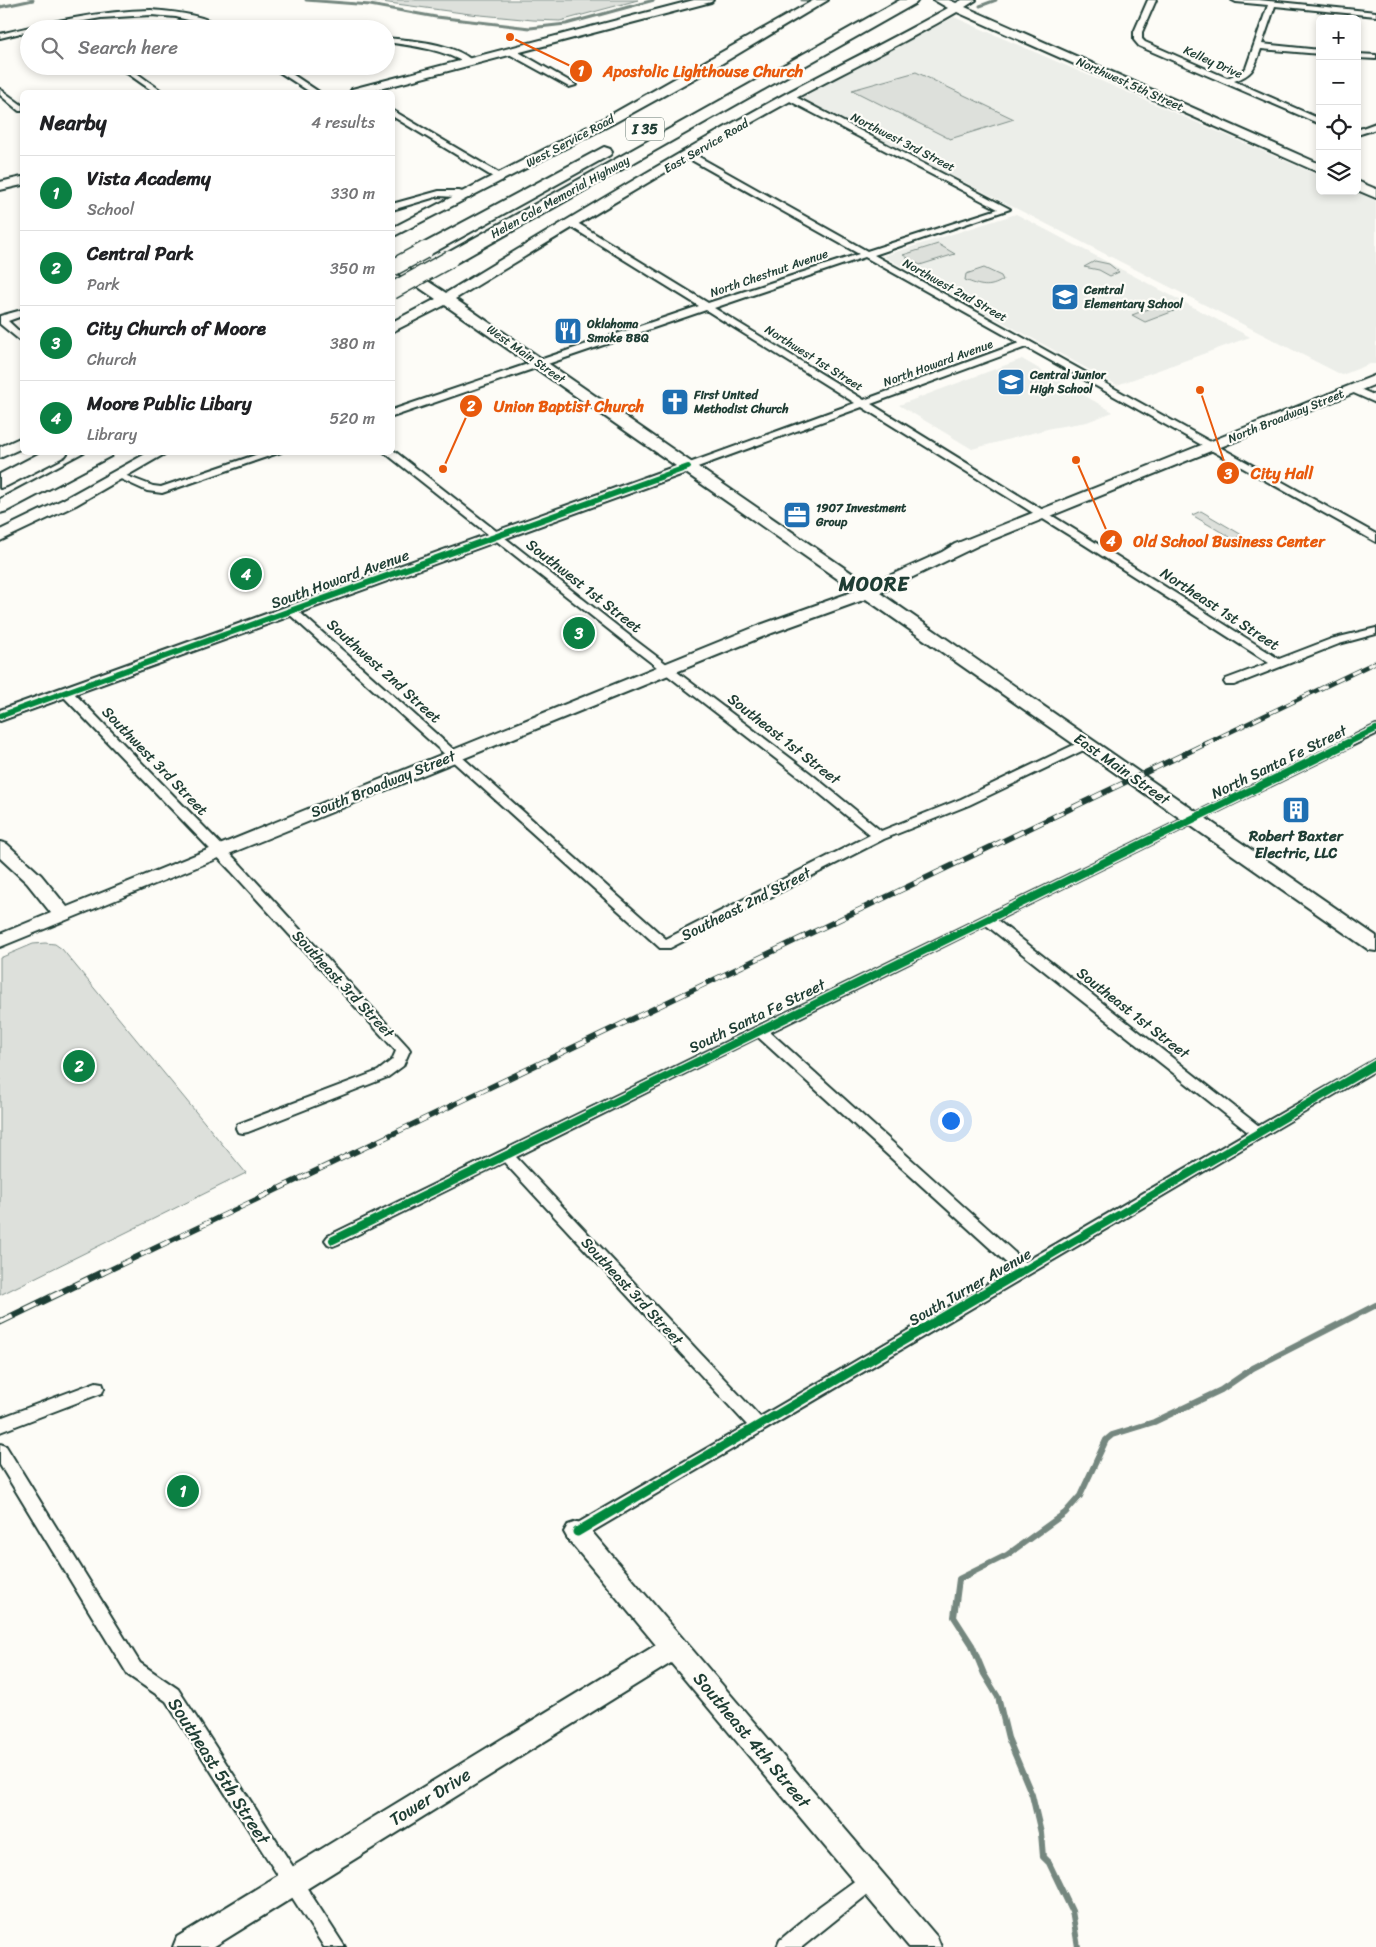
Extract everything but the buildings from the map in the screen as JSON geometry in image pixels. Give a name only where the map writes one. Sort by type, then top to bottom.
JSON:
[{"type":"highway","name":"Helen Cole Memorial Highway","points":[[395,289],[908,2]]},
{"type":"highway","name":"Helen Cole Memorial Highway","points":[[395,266],[615,146]]},
{"type":"highway","points":[[0,464],[20,454]]},
{"type":"highway","points":[[0,482],[52,455]]},
{"type":"highway","points":[[0,507],[98,455]]},
{"type":"highway","points":[[0,524],[32,505],[50,481]]},
{"type":"main road","points":[[366,90],[707,0]]},
{"type":"main road","name":"West Service Road","points":[[395,232],[469,195],[752,43],[822,0]]},
{"type":"main road","name":"Northwest 5th Street","points":[[940,0],[1316,167]]},
{"type":"main road","name":"East Service Road","points":[[395,326],[446,299],[571,222],[789,97],[970,0]]},
{"type":"main road","points":[[0,186],[20,181]]},
{"type":"main road","points":[[1361,187],[1376,194]]},
{"type":"main road","name":"West Main Street","points":[[395,264],[862,588]]},
{"type":"main road","name":"North Broadway Street","points":[[862,588],[923,569],[973,543],[1376,379]]},
{"type":"main road","points":[[0,454],[20,443]]},
{"type":"main road","points":[[0,536],[119,476],[156,455]]},
{"type":"main road","name":"South Howard Avenue","points":[[0,716],[688,467]]},
{"type":"main road","name":"South Broadway Street","points":[[0,941],[766,629],[812,615],[862,588]]},
{"type":"main road","name":"East Main Street","points":[[862,588],[1376,945]]},
{"type":"main road","points":[[0,848],[34,879],[63,915]]},
{"type":"main road","name":"Southeast 4th Street","points":[[577,1532],[927,1947]]},
{"type":"main road","name":"Tower Drive","points":[[187,1947],[673,1648]]},
{"type":"street","name":"Kelley Drive","points":[[1152,0],[1138,32],[1139,42],[1316,120]]},
{"type":"street","points":[[1236,0],[1376,14]]},
{"type":"street","points":[[1227,81],[1248,72],[1272,4]]},
{"type":"street","points":[[67,20],[124,10],[165,12],[193,16],[201,20]]},
{"type":"street","points":[[0,36],[20,31]]},
{"type":"street","points":[[395,41],[441,48],[470,62]]},
{"type":"street","points":[[1258,46],[1316,52]]},
{"type":"street","points":[[512,52],[572,85]]},
{"type":"street","points":[[1361,56],[1376,57]]},
{"type":"street","points":[[134,75],[155,90]]},
{"type":"street","points":[[288,75],[312,90]]},
{"type":"street","points":[[0,91],[20,107]]},
{"type":"street","name":"Northwest 3rd Street","points":[[789,97],[1006,209]]},
{"type":"street","points":[[395,114],[501,178]]},
{"type":"street","points":[[1361,132],[1376,126]]},
{"type":"street","name":"Northwest 2nd Street","points":[[689,155],[1376,539]]},
{"type":"street","points":[[395,206],[443,192],[452,191],[469,195]]},
{"type":"street","name":"North Chestnut Avenue","points":[[395,413],[865,254],[1006,209]]},
{"type":"street","name":"Northwest 1st Street","points":[[571,222],[1043,514]]},
{"type":"street","points":[[0,320],[20,314]]},
{"type":"street","points":[[0,320],[20,337]]},
{"type":"street","name":"North Howard Avenue","points":[[688,467],[1026,344]]},
{"type":"street","points":[[1353,389],[1376,400]]},
{"type":"street","points":[[119,476],[151,489],[162,490],[267,455]]},
{"type":"street","name":"Southwest 1st Street","points":[[393,455],[667,669]]},
{"type":"street","name":"Northeast 1st Street","points":[[1043,514],[1278,664]]},
{"type":"street","name":"Southwest 2nd Street","points":[[292,611],[454,756]]},
{"type":"street","points":[[1230,682],[1335,641],[1376,631]]},
{"type":"street","name":"Southeast 1st Street","points":[[667,669],[798,770],[879,836]]},
{"type":"street","name":"Southwest 3rd Street","points":[[67,693],[219,851]]},
{"type":"street","name":"North Santa Fe Street","points":[[1194,819],[1376,729]]},
{"type":"street","name":"Southeast 2nd Street","points":[[454,756],[665,945],[879,836],[965,802],[1086,744]]},
{"type":"street","name":"South Santa Fe Street","points":[[333,1240],[759,1030],[1194,819]]},
{"type":"street","name":"Southeast 3rd Street","points":[[219,851],[403,1050],[398,1063],[383,1074],[243,1128]]},
{"type":"street","name":"Southeast 1st Street","points":[[987,919],[1259,1134]]},
{"type":"street","points":[[759,1030],[1025,1271]]},
{"type":"street","name":"South Turner Avenue","points":[[577,1532],[1376,1064]]},
{"type":"street","name":"Southeast 3rd Street","points":[[506,1155],[758,1426]]},
{"type":"street","points":[[0,1425],[96,1388]]},
{"type":"street","name":"Southeast 5th Street","points":[[0,1452],[134,1669],[172,1695],[335,1947]]},
{"type":"street","points":[[787,1947],[827,1913],[871,1880]]},
{"type":"shaded area","points":[[367,0],[638,0],[560,21],[470,14]]},
{"type":"shaded area","points":[[954,17],[1316,174],[1316,195],[1361,194],[1376,201],[1376,364],[1370,364],[1342,375],[800,98]]},
{"type":"shaded area","points":[[916,72],[1014,119],[950,139],[852,90]]},
{"type":"shaded area","name":"Central Elementary School","points":[[1016,214],[1250,337],[1117,385],[883,256]]},
{"type":"shaded area","points":[[938,244],[955,254],[920,265],[903,255]]},
{"type":"shaded area","points":[[1095,261],[1109,264],[1119,272],[1110,276],[1099,270],[1084,267]]},
{"type":"shaded area","points":[[984,268],[1001,276],[1003,280],[993,285],[984,286],[965,280],[966,274]]},
{"type":"shaded area","points":[[1161,304],[1174,311],[1145,322],[1132,315]]},
{"type":"shaded area","name":"Central Junior High School","points":[[1022,359],[1113,412],[1087,422],[1051,428],[972,449],[899,405]]},
{"type":"shaded area","points":[[1201,511],[1242,535],[1233,539],[1192,515]]},
{"type":"shaded area","points":[[33,944],[55,944],[62,949],[246,1173],[0,1295],[0,958]]},
{"type":"waterway","points":[[0,7],[33,0]]},
{"type":"waterway","points":[[306,0],[370,5],[436,17],[530,28],[566,24],[654,0]]},
{"type":"waterway","points":[[802,0],[807,0]]},
{"type":"waterway","points":[[980,6],[996,0]]},
{"type":"waterway","points":[[1078,1947],[1072,1911],[1049,1863],[1043,1857],[1041,1833],[1032,1795],[1008,1738],[998,1697],[984,1674],[972,1645],[954,1617],[959,1579],[1007,1555],[1065,1513],[1080,1496],[1106,1440],[1112,1435],[1154,1422],[1221,1390],[1253,1368],[1376,1305]]},
{"type":"railway","points":[[1205,744],[1376,662]]},
{"type":"railway","points":[[101,1274],[1207,743]]},
{"type":"railway","points":[[0,1322],[103,1272]]},
{"type":"cycle path","points":[[0,716],[688,467]]},
{"type":"cycle path","points":[[333,1240],[1376,729]]},
{"type":"cycle path","points":[[577,1532],[1376,1064]]},
{"type":"place","name":"Apostolic Lighthouse Church","points":[[510,37]]},
{"type":"place","name":"Central Elementary School","points":[[1065,297]]},
{"type":"place","name":"Oklahoma Smoke BBQ","points":[[568,331]]},
{"type":"place","name":"Central Junior High School","points":[[1011,382]]},
{"type":"place","name":"City Hall","points":[[1200,390]]},
{"type":"place","name":"First United Methodist Church","points":[[675,402]]},
{"type":"place","name":"Old School Business Center","points":[[1076,460]]},
{"type":"place","name":"Union Baptist Church","points":[[443,469]]},
{"type":"place","name":"1907 Investment Group","points":[[797,515]]},
{"type":"place","name":"Moore Public Libary","points":[[246,574]]},
{"type":"place","name":"City Church of Moore","points":[[579,633]]},
{"type":"place","name":"Robert Baxter Electric, LLC","points":[[1296,810]]},
{"type":"place","name":"Central Park","points":[[79,1066]]},
{"type":"place","name":"Vista Academy","points":[[183,1491]]},
{"type":"district","name":"MOORE","points":[[874,584]]}]
